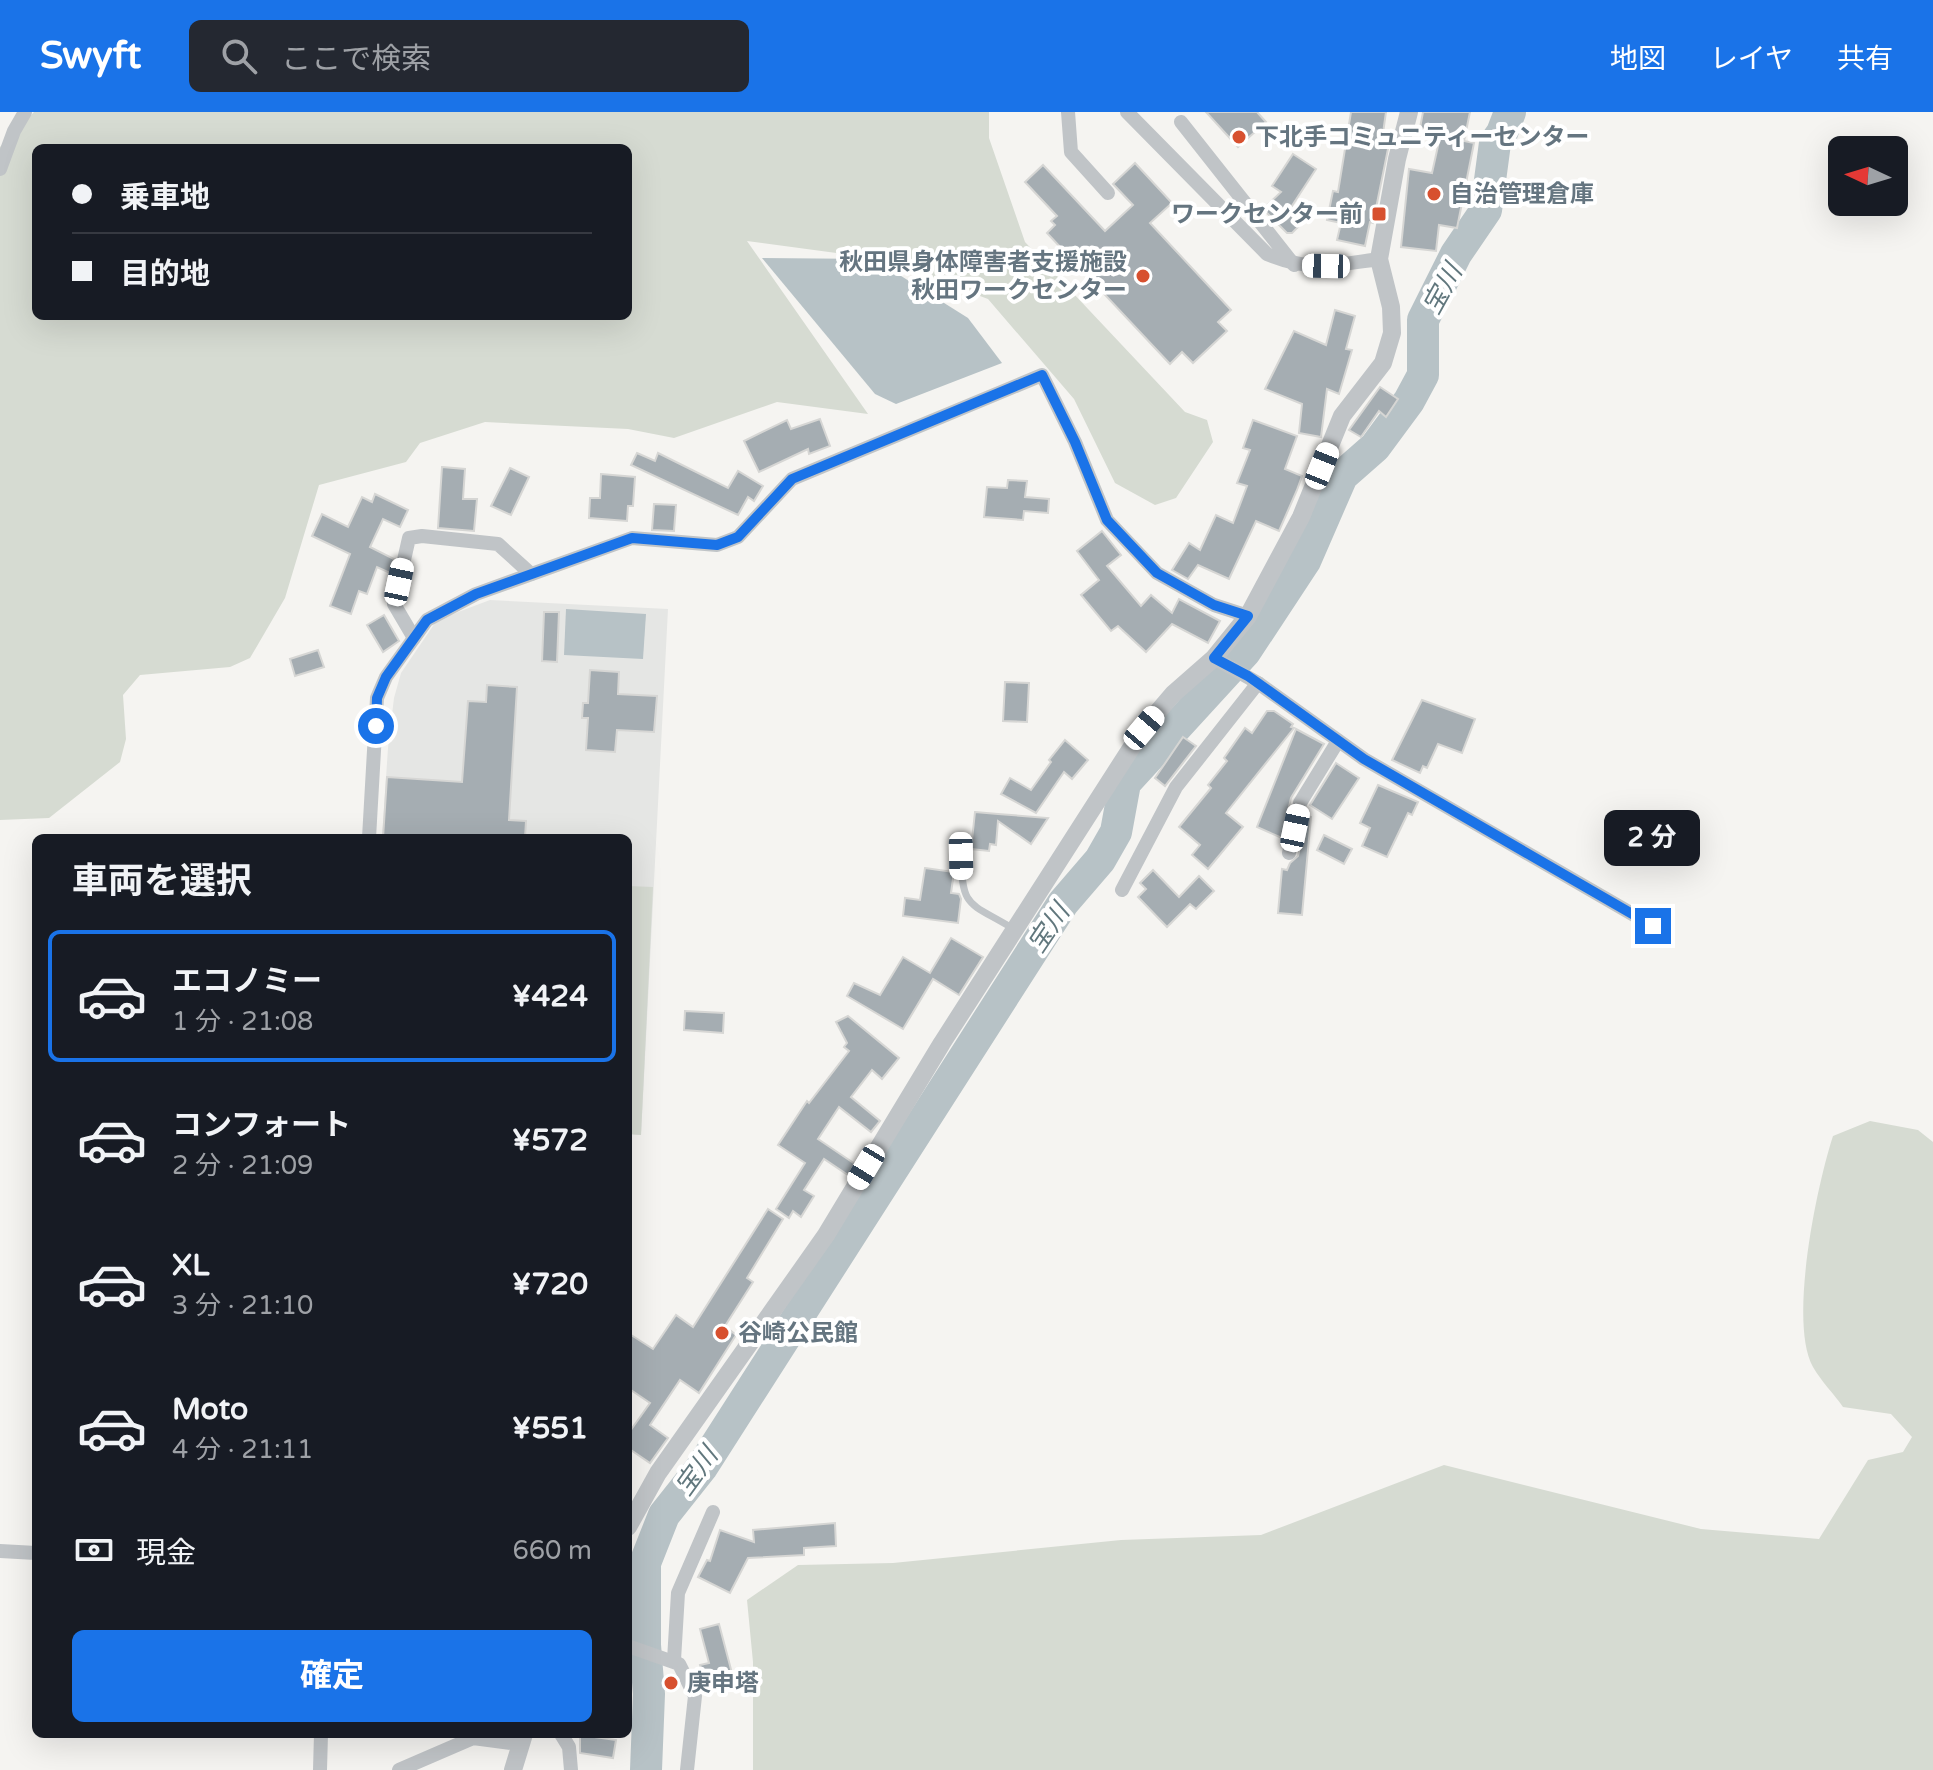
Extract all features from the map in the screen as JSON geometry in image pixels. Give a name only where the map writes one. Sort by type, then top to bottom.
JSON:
[{"type":"street","points":[[0,169],[14,131],[25,112]]},
{"type":"street","points":[[1068,112],[1071,152],[1108,193]]},
{"type":"street","points":[[1127,112],[1267,254],[1294,266],[1326,266],[1379,259]]},
{"type":"street","points":[[632,1520],[658,1473],[826,1235],[1014,929],[1144,728],[1173,694],[1219,660],[1248,616],[1301,517],[1342,416],[1383,363],[1392,333],[1391,307],[1379,259],[1409,112]]},
{"type":"street","points":[[1181,122],[1294,266]]},
{"type":"street","points":[[369,834],[377,698],[386,677],[427,620],[476,594],[632,538],[717,545],[729,542],[738,537],[792,479],[1042,375],[1075,442],[1107,520],[1157,573],[1214,605],[1248,616]]},
{"type":"street","points":[[414,638],[394,604],[409,538],[422,536],[498,544],[531,574]]},
{"type":"street","points":[[1219,660],[1253,679],[1364,759],[1653,926]]},
{"type":"street","points":[[1122,890],[1176,787],[1253,679]]},
{"type":"street","points":[[1289,853],[1300,803],[1338,741]]},
{"type":"street","points":[[668,1658],[678,1593],[713,1512]]},
{"type":"street","points":[[0,1551],[32,1553]]},
{"type":"street","points":[[632,1647],[679,1664],[695,1696],[687,1770]]},
{"type":"street","points":[[320,1770],[321,1738]]},
{"type":"street","points":[[399,1770],[473,1738],[522,1739],[513,1770]]},
{"type":"street","points":[[563,1738],[569,1747],[571,1770]]},
{"type":"lane","points":[[961,856],[962,892],[971,903],[1014,929]]},
{"type":"shaded area","points":[[34,112],[989,112],[989,138],[1025,242],[1185,412],[1207,420],[1213,442],[1176,498],[1155,505],[1115,483],[1074,399],[988,299],[881,259],[747,241],[868,414],[777,402],[674,438],[628,429],[485,422],[420,443],[406,462],[319,485],[285,598],[250,658],[230,667],[140,675],[123,695],[126,739],[120,762],[49,818],[0,820],[0,147]]},
{"type":"shaded area","points":[[762,258],[874,259],[968,318],[1002,363],[896,404],[875,394]]},
{"type":"shaded area","points":[[490,600],[668,609],[641,1135],[632,1134],[632,834],[382,834],[394,698],[401,673],[437,620]]},
{"type":"shaded area","points":[[566,609],[646,614],[643,659],[564,655]]},
{"type":"shaded area","points":[[632,886],[653,887],[641,1135],[632,1134]]},
{"type":"shaded area","points":[[1870,1121],[1918,1130],[1933,1142],[1933,1770],[753,1770],[753,1662],[747,1600],[798,1565],[893,1563],[1121,1540],[1261,1535],[1444,1465],[1701,1529],[1819,1539],[1868,1460],[1903,1452],[1912,1437],[1891,1414],[1843,1407],[1813,1367],[1806,1346],[1803,1319],[1808,1253],[1833,1136]]},
{"type":"building","name":"下北手コミュニティーセンター","points":[[1206,112],[1257,112],[1266,122],[1238,147]]},
{"type":"building","points":[[1351,112],[1386,112],[1383,133],[1391,134],[1373,223],[1370,222],[1365,246],[1337,240],[1341,223],[1327,220],[1333,191],[1338,192]]},
{"type":"building","points":[[1423,112],[1470,112],[1464,141],[1474,143],[1457,228],[1439,225],[1436,251],[1401,247],[1409,169],[1432,173],[1438,146],[1431,144],[1433,131],[1420,128]]},
{"type":"building","points":[[1293,154],[1316,169],[1288,212],[1300,225],[1292,233],[1287,233],[1263,209],[1281,192],[1272,186]]},
{"type":"building","name":"秋田県身体障害者支援施設 秋田ワークセンター","points":[[1135,163],[1172,203],[1150,223],[1231,310],[1218,322],[1227,331],[1193,363],[1182,352],[1170,364],[1047,233],[1055,225],[1051,221],[1057,216],[1025,182],[1043,165],[1105,231],[1133,205],[1113,184]]},
{"type":"building","points":[[1335,310],[1355,316],[1346,349],[1352,350],[1339,394],[1327,389],[1321,437],[1299,433],[1302,404],[1265,389],[1294,331],[1326,345]]},
{"type":"building","points":[[1380,387],[1398,399],[1386,417],[1379,411],[1361,437],[1349,430]]},
{"type":"building","points":[[820,419],[830,446],[809,454],[808,449],[759,472],[744,441],[787,420],[791,429]]},
{"type":"building","points":[[1253,420],[1297,436],[1285,469],[1302,476],[1297,490],[1279,531],[1256,521],[1229,579],[1198,565],[1188,579],[1172,570],[1189,543],[1200,550],[1216,515],[1233,523],[1247,486],[1237,483],[1250,450],[1243,448]]},
{"type":"building","points":[[637,453],[655,461],[658,453],[728,488],[738,471],[763,486],[754,501],[748,497],[738,515],[631,465]]},
{"type":"building","points":[[442,467],[465,469],[463,499],[477,499],[474,531],[438,528]]},
{"type":"building","points":[[510,468],[529,477],[511,515],[491,506]]},
{"type":"building","points":[[601,474],[635,477],[633,506],[628,506],[627,521],[589,518],[590,498],[600,498]]},
{"type":"building","points":[[1008,480],[1027,481],[1025,497],[1049,499],[1048,513],[1024,511],[1023,520],[984,517],[987,487],[1007,488]]},
{"type":"building","points":[[375,494],[408,510],[400,527],[383,519],[370,547],[394,559],[392,569],[390,573],[377,567],[367,594],[359,591],[351,614],[330,606],[350,554],[312,536],[322,514],[348,527],[362,497],[372,502]]},
{"type":"building","points":[[654,504],[676,505],[674,531],[652,530]]},
{"type":"building","points":[[1102,531],[1121,555],[1107,566],[1141,606],[1151,595],[1172,613],[1179,599],[1220,621],[1208,643],[1172,624],[1146,652],[1118,626],[1111,631],[1081,595],[1099,580],[1077,551]]},
{"type":"building","points":[[544,612],[559,612],[557,662],[542,661]]},
{"type":"building","points":[[384,615],[399,641],[383,652],[367,625]]},
{"type":"building","points":[[318,650],[324,667],[295,676],[290,659]]},
{"type":"building","points":[[590,670],[619,672],[618,694],[657,696],[654,732],[617,730],[615,752],[586,750],[588,718],[582,718],[583,703],[588,703]]},
{"type":"building","points":[[1005,682],[1029,683],[1027,722],[1003,721]]},
{"type":"building","points":[[487,685],[517,687],[509,820],[526,821],[525,834],[383,834],[387,777],[462,782],[468,701],[486,702]]},
{"type":"building","points":[[1422,700],[1475,719],[1462,753],[1438,744],[1427,768],[1423,766],[1420,773],[1392,760]]},
{"type":"building","points":[[1267,711],[1274,711],[1293,724],[1291,727],[1294,728],[1226,813],[1243,827],[1208,869],[1192,855],[1200,845],[1179,827],[1211,788],[1208,785],[1227,761],[1224,758],[1245,728],[1252,733]]},
{"type":"building","points":[[1296,729],[1324,744],[1291,798],[1282,838],[1257,827]]},
{"type":"building","points":[[1183,737],[1196,746],[1165,786],[1155,778]]},
{"type":"building","points":[[1065,740],[1088,760],[1072,779],[1064,772],[1036,813],[1001,794],[1010,778],[1031,790]]},
{"type":"building","points":[[1336,763],[1359,778],[1332,819],[1310,805]]},
{"type":"building","points":[[1378,785],[1418,802],[1412,815],[1408,813],[1387,857],[1362,846],[1370,828],[1360,823]]},
{"type":"building","points":[[975,812],[1048,818],[1031,844],[998,821],[996,845],[990,844],[989,851],[971,849]]},
{"type":"building","points":[[1307,816],[1311,817],[1302,915],[1278,913],[1282,869],[1287,870],[1298,856]]},
{"type":"building","points":[[1324,835],[1352,849],[1344,864],[1317,850]]},
{"type":"building","points":[[925,868],[954,872],[951,893],[959,894],[961,899],[958,923],[903,916],[905,898],[920,900]]},
{"type":"building","points":[[1153,870],[1179,897],[1199,876],[1214,891],[1196,909],[1190,904],[1167,927],[1138,897],[1146,889],[1140,883]]},
{"type":"building","points":[[951,938],[983,957],[959,995],[933,979],[903,1029],[847,996],[854,983],[880,995],[903,957],[930,973]]},
{"type":"building","points":[[685,1011],[724,1013],[723,1033],[684,1030]]},
{"type":"building","points":[[848,1016],[899,1058],[882,1079],[872,1070],[851,1097],[880,1121],[871,1132],[839,1107],[818,1139],[855,1164],[848,1175],[824,1159],[804,1190],[814,1196],[801,1217],[793,1211],[789,1218],[776,1209],[805,1163],[778,1145],[807,1101],[809,1103],[849,1051],[844,1047],[847,1043],[836,1022]]},
{"type":"building","points":[[768,1209],[783,1219],[747,1278],[753,1282],[725,1326],[736,1335],[699,1393],[680,1380],[650,1425],[668,1438],[650,1463],[632,1451],[632,1428],[650,1403],[632,1391],[632,1336],[653,1349],[676,1315],[693,1327]]},
{"type":"building","points":[[835,1523],[836,1546],[804,1548],[804,1555],[748,1558],[730,1593],[698,1577],[707,1560],[710,1561],[720,1530],[754,1542],[753,1530]]},
{"type":"building","points":[[719,1624],[733,1677],[705,1684],[700,1665],[709,1663],[700,1629]]},
{"type":"building","points":[[580,1738],[616,1740],[613,1758],[580,1753]]},
{"type":"waterway","name":"宝川","points":[[646,1770],[649,1694],[645,1645],[645,1563],[664,1515],[702,1467],[1063,903],[1100,860],[1116,832],[1125,783],[1245,652],[1305,561],[1342,476],[1375,447],[1409,401],[1423,375],[1423,320],[1456,254],[1486,210],[1495,143],[1510,112]]},
{"type":"place","name":"下北手コミュニティーセンター","points":[[1239,137]]},
{"type":"place","name":"自治管理倉庫","points":[[1434,194]]},
{"type":"place","name":"ワークセンター前","points":[[1379,214]]},
{"type":"place","name":"秋田県身体障害者支援施設 秋田ワークセンター","points":[[1143,276]]},
{"type":"place","name":"谷崎公民館","points":[[722,1333]]},
{"type":"place","name":"庚申塔","points":[[671,1683]]},
{"type":"route","points":[[376,726],[377,698],[386,677],[427,620],[476,594],[632,538],[717,545],[729,542],[738,537],[792,479],[1042,375],[1075,442],[1107,520],[1157,573],[1214,605],[1248,616],[1214,658],[1248,676],[1364,759],[1653,926]]}]
